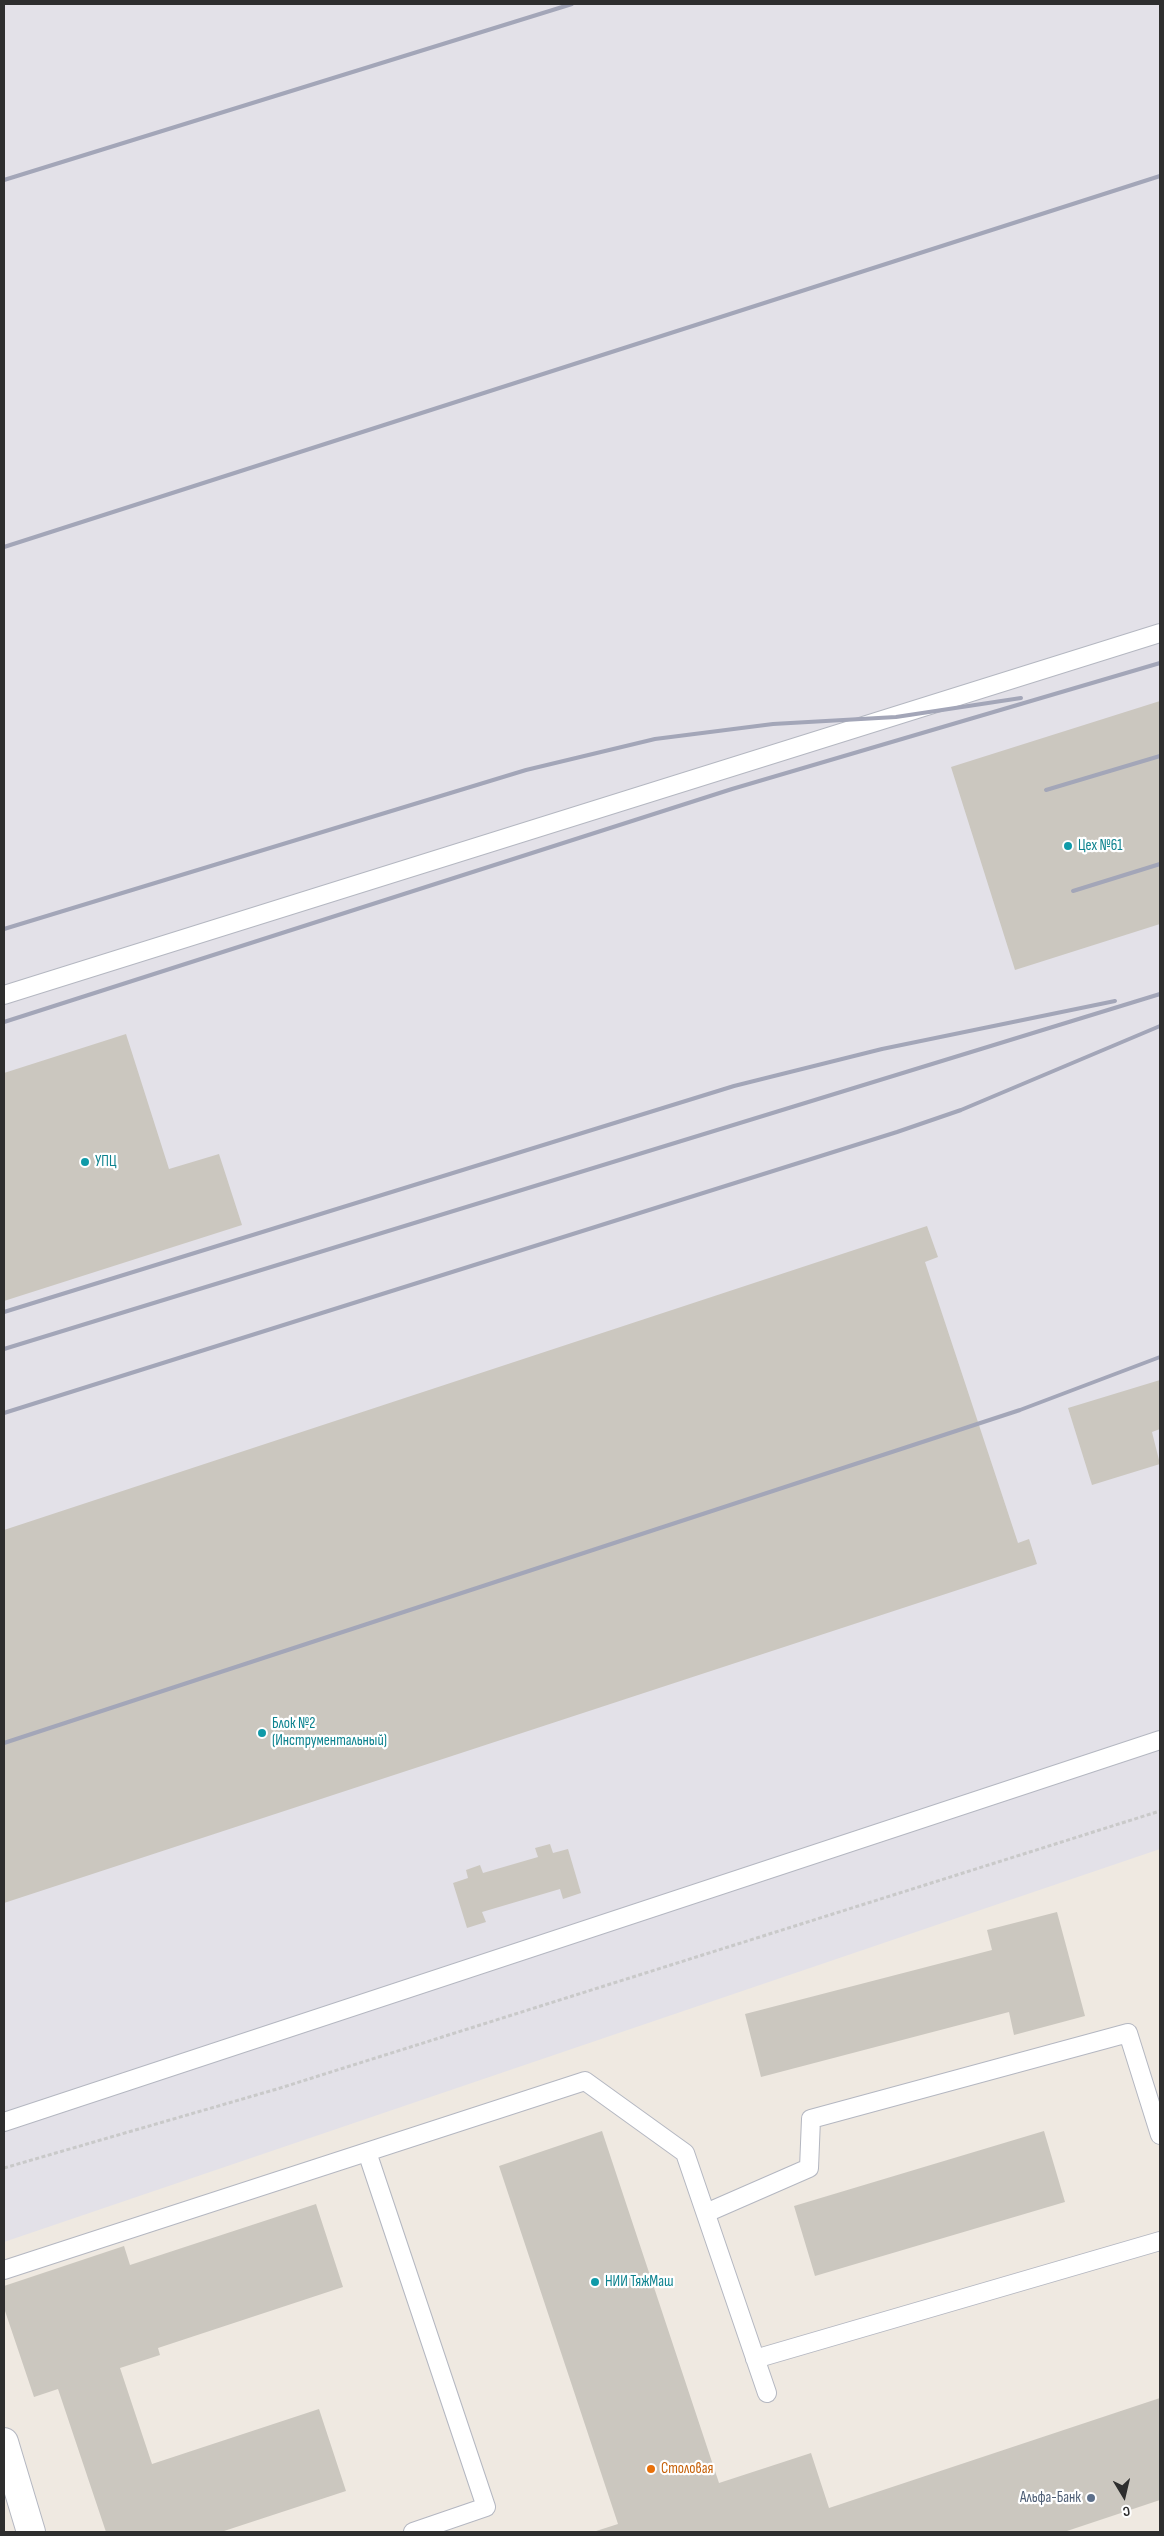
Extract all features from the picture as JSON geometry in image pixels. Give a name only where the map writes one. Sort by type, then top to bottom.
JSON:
[{"type":"street","points":[[4,2442],[31,2532]]},
{"type":"lane","points":[[4,994],[1160,633]]},
{"type":"lane","points":[[4,2122],[1160,1740]]},
{"type":"lane","points":[[706,2213],[810,2168],[811,2119],[1128,2033],[1160,2135]]},
{"type":"lane","points":[[4,2270],[585,2081],[685,2153],[767,2393]]},
{"type":"lane","points":[[366,2152],[486,2507],[413,2532]]},
{"type":"lane","points":[[755,2359],[1160,2241]]},
{"type":"path","points":[[4,2168],[277,2089],[1160,1811]]},
{"type":"shaded area","points":[[4,4],[1160,4],[1160,1849],[4,2242]]},
{"type":"building","name":"Цех №61","points":[[1160,701],[1160,924],[1015,970],[951,767]]},
{"type":"building","name":"УПЦ","points":[[126,1034],[169,1169],[219,1154],[242,1225],[4,1301],[4,1073]]},
{"type":"building","name":"Блок №2 (Инструментальный)","points":[[927,1226],[938,1257],[925,1262],[1018,1543],[1029,1539],[1037,1564],[4,1903],[4,1530]]},
{"type":"building","points":[[1160,1380],[1160,1429],[1152,1432],[1160,1464],[1092,1485],[1068,1408]]},
{"type":"building","points":[[550,1844],[553,1853],[568,1849],[581,1893],[563,1899],[560,1889],[482,1912],[486,1922],[467,1928],[453,1883],[468,1878],[466,1870],[480,1865],[483,1873],[538,1857],[535,1848]]},
{"type":"building","points":[[1057,1912],[1085,2016],[1014,2035],[1009,2012],[761,2077],[745,2014],[992,1950],[987,1930]]},
{"type":"building","name":"НИИ ТяжМаш","points":[[602,2131],[719,2483],[811,2453],[829,2508],[1160,2398],[1160,2500],[1064,2532],[593,2532],[618,2524],[499,2166]]},
{"type":"building","points":[[1044,2131],[1065,2202],[815,2276],[794,2206]]},
{"type":"building","points":[[316,2204],[343,2287],[158,2348],[160,2355],[120,2368],[152,2464],[319,2409],[346,2491],[221,2532],[106,2532],[58,2389],[34,2397],[4,2308],[4,2286],[124,2246],[130,2265]]},
{"type":"railway","points":[[4,180],[572,4]]},
{"type":"railway","points":[[4,547],[1160,176]]},
{"type":"railway","points":[[4,1022],[732,789],[1160,663]]},
{"type":"railway","points":[[4,929],[526,770],[655,739],[773,724],[896,717],[1021,698]]},
{"type":"railway","points":[[1046,790],[1160,756]]},
{"type":"railway","points":[[1073,891],[1160,864]]},
{"type":"railway","points":[[4,1349],[1160,994]]},
{"type":"railway","points":[[4,1312],[734,1086],[882,1049],[1115,1001]]},
{"type":"railway","points":[[4,1413],[897,1132],[961,1110],[1160,1026]]},
{"type":"railway","points":[[4,1743],[1020,1410],[1160,1357]]},
{"type":"place","name":"Цех №61","points":[[1068,846]]},
{"type":"place","name":"УПЦ","points":[[85,1162]]},
{"type":"place","name":"Блок №2 (Инструментальный)","points":[[262,1733]]},
{"type":"place","name":"НИИ ТяжМаш","points":[[595,2282]]},
{"type":"place","name":"Столовая","points":[[651,2469]]},
{"type":"place","name":"Альфа-Банк","points":[[1091,2498]]}]
